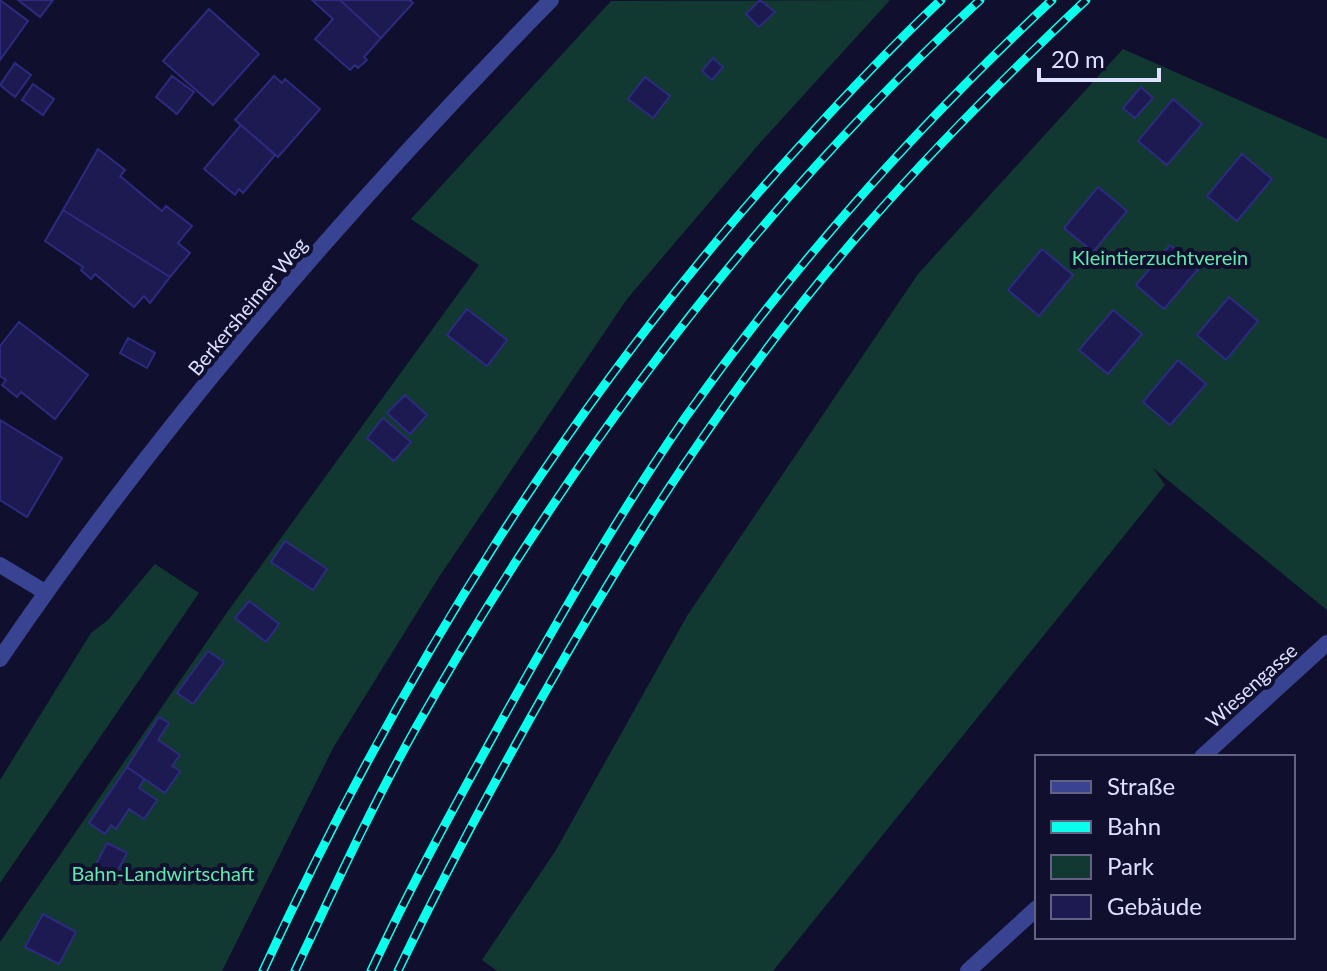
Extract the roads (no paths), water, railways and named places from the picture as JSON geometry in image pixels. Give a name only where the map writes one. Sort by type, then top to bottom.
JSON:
[{"type":"street","name":"Berkersheimer Weg","points":[[0,659],[45,592],[188,406],[293,281],[422,136],[551,0]]},
{"type":"street","points":[[0,565],[45,592]]},
{"type":"street","name":"Wiesengasse","points":[[1204,755],[1327,643]]},
{"type":"street","points":[[968,971],[1035,910]]},
{"type":"railway","points":[[263,971],[317,859],[434,643],[567,437],[639,338],[716,242],[833,110],[941,0]]},
{"type":"railway","points":[[295,971],[413,733],[534,534],[599,438],[740,253],[896,81],[980,0]]},
{"type":"railway","points":[[371,971],[436,841],[527,675],[615,526],[685,418],[768,307],[858,200],[953,97],[1052,0]]},
{"type":"railway","points":[[398,971],[477,816],[564,658],[643,529],[727,403],[818,283],[867,225],[974,110],[1086,0]]},
{"type":"park label","name":"Kleintierzuchtverein","points":[[1160,257]]},
{"type":"park label","name":"Bahn-Landwirtschaft","points":[[163,873]]}]
